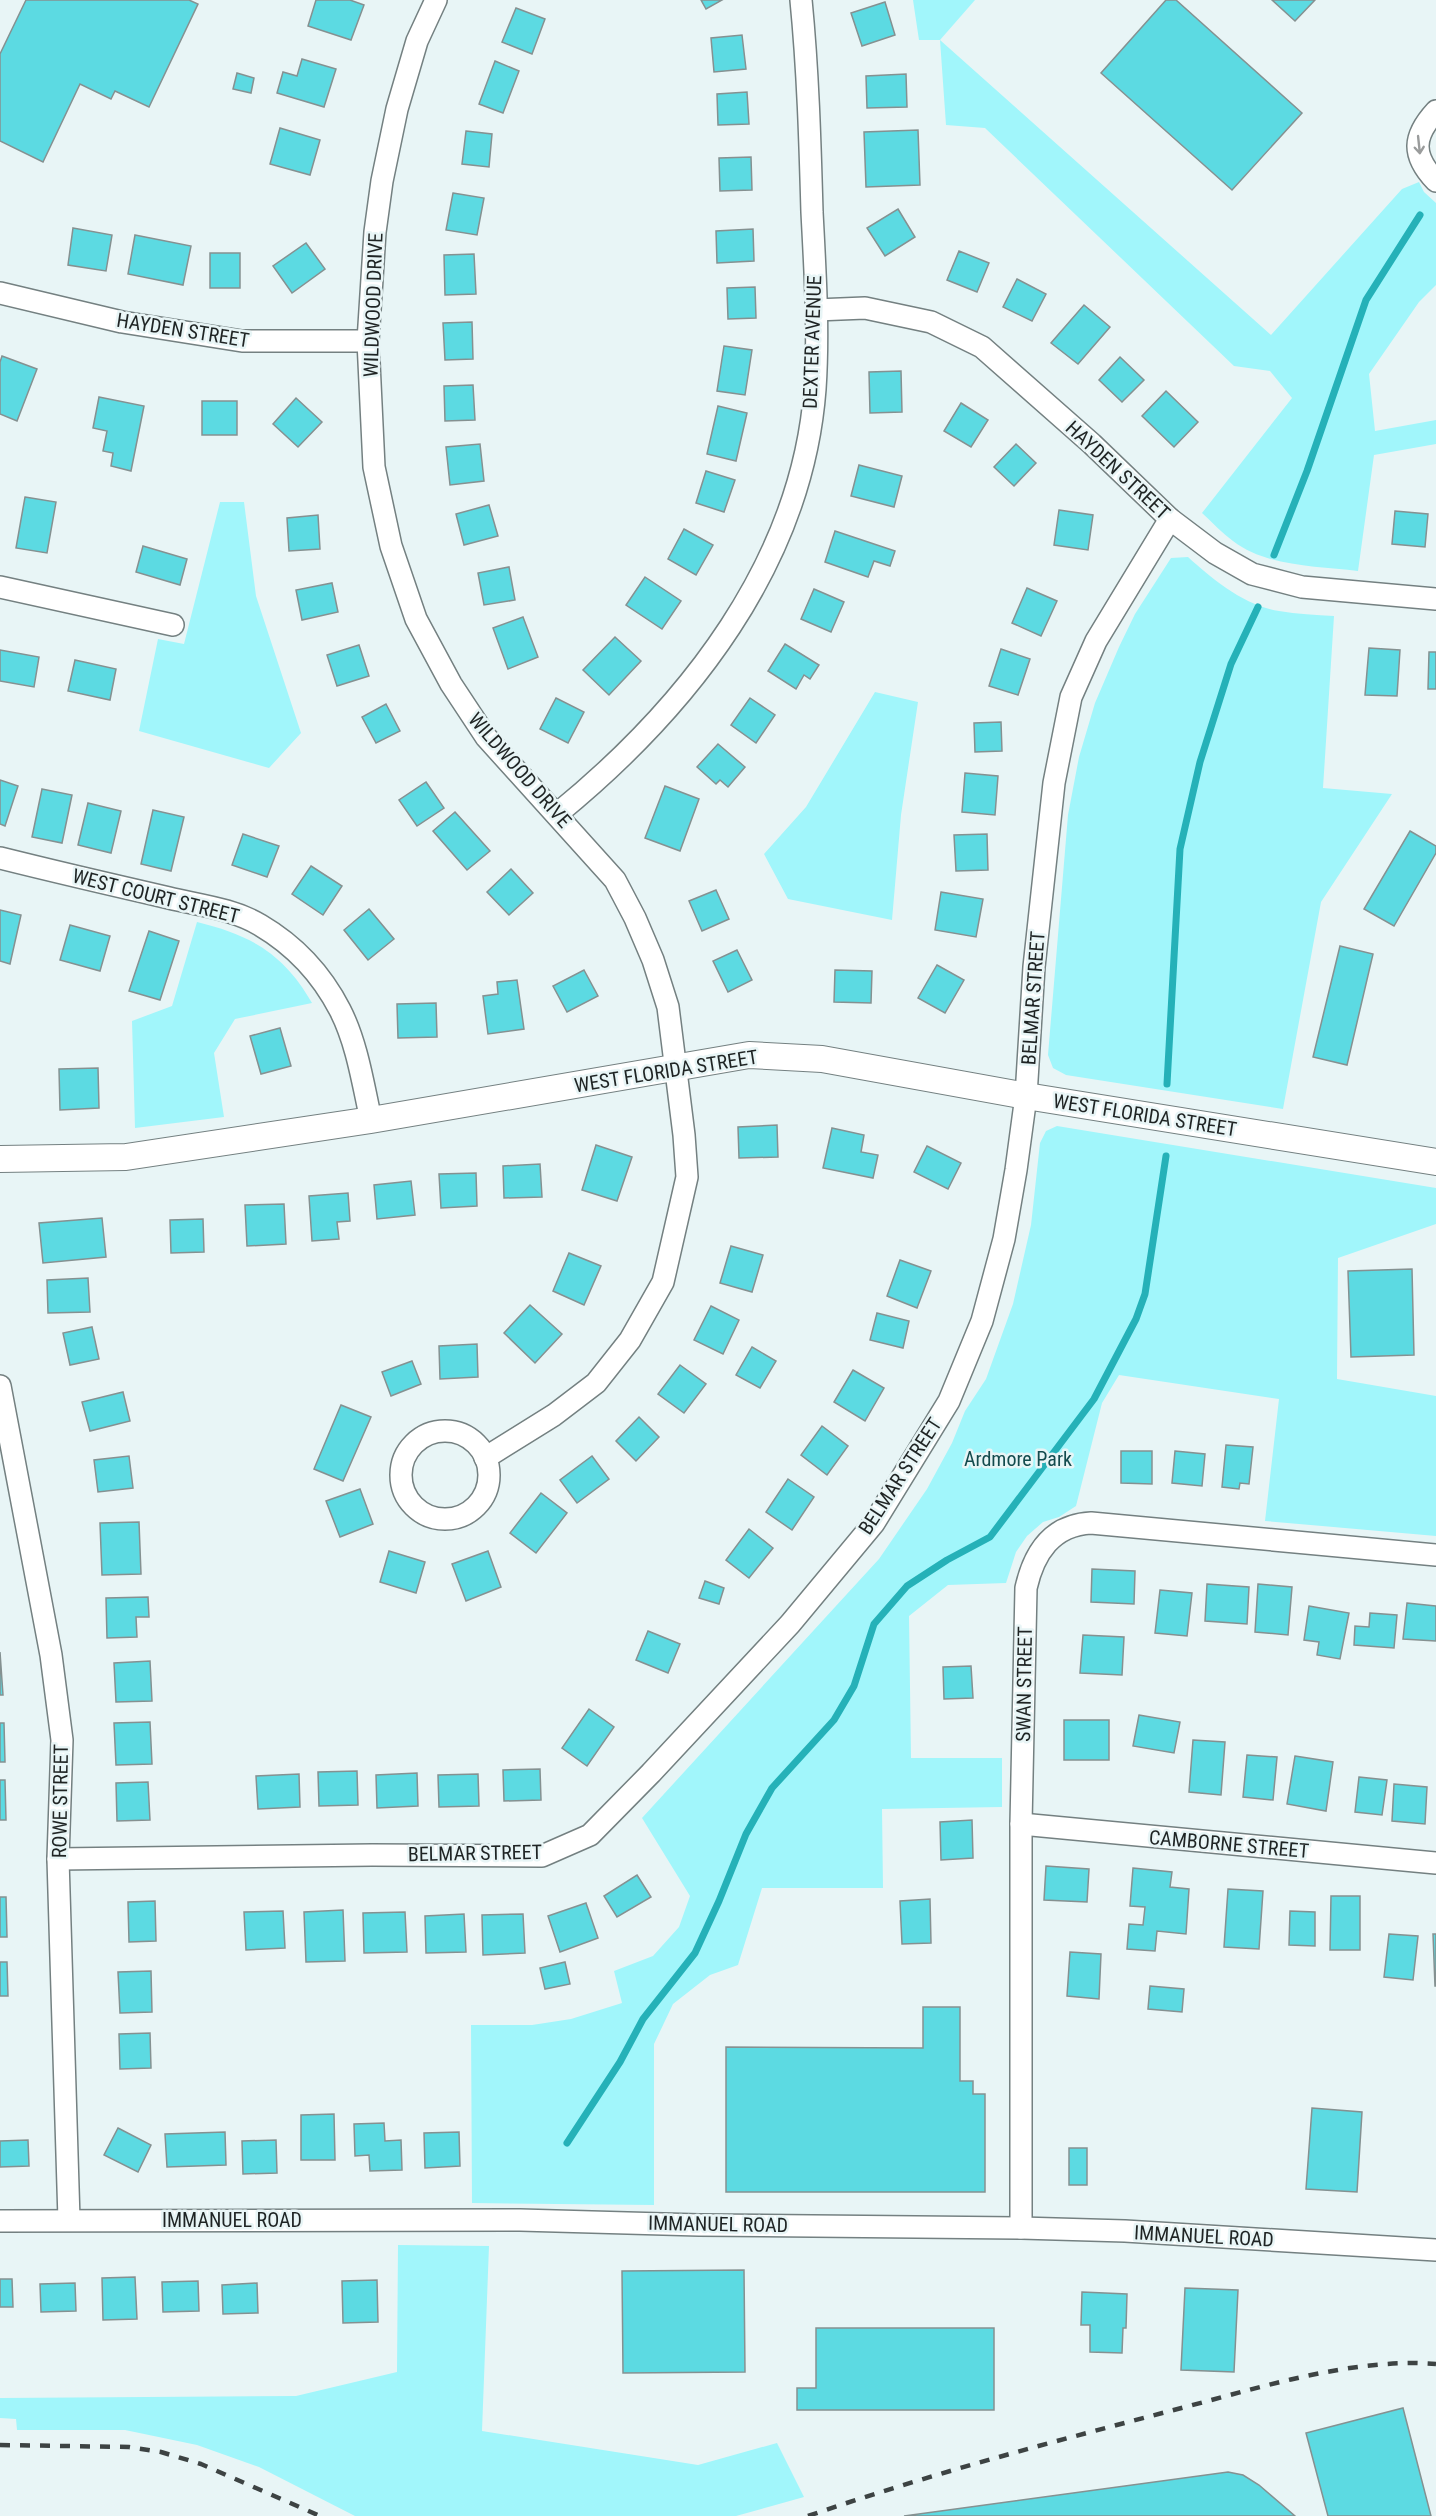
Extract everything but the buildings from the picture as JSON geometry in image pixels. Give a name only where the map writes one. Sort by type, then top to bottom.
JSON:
[{"type":"street","name":"WILDWOOD DRIVE","points":[[436,0],[414,53],[397,110],[382,181],[375,232],[368,341],[374,467],[391,546],[416,620],[451,684],[486,737],[615,880],[635,918],[653,960],[668,1006],[687,1177],[663,1282],[630,1340],[596,1383],[555,1415],[485,1458]]},
{"type":"street","name":"DEXTER AVENUE","points":[[557,814],[594,783],[640,739],[687,685],[725,636],[754,588],[786,519],[806,449],[814,389],[816,310],[806,53],[801,0]]},
{"type":"street","points":[[1436,111],[1418,134],[1418,145],[1426,170],[1436,181]]},
{"type":"street","name":"HAYDEN STREET","points":[[0,293],[122,322],[242,341],[368,341]]},
{"type":"street","name":"HAYDEN STREET","points":[[816,310],[865,308],[931,322],[982,347],[1092,444],[1170,519],[1215,553],[1252,574],[1302,587],[1436,599]]},
{"type":"street","name":"BELMAR STREET","points":[[58,1859],[372,1855],[542,1856],[590,1834],[651,1773],[790,1624],[874,1523],[948,1401],[982,1321],[1004,1239],[1026,1096],[1034,967],[1054,783],[1071,697],[1096,641],[1170,519]]},
{"type":"street","points":[[0,587],[172,625]]},
{"type":"street","name":"WEST COURT STREET","points":[[0,858],[244,917],[275,935],[304,959],[319,976],[341,1011],[351,1038],[371,1120]]},
{"type":"street","name":"WEST FLORIDA STREET","points":[[0,1159],[126,1157],[371,1120],[749,1055],[822,1059],[1026,1096],[1436,1162]]},
{"type":"street","name":"ROWE STREET","points":[[0,1386],[51,1655],[62,1740],[58,1859],[69,2220]]},
{"type":"street","points":[[440,1431],[454,1432],[467,1437],[478,1446],[485,1458],[488,1478],[482,1498],[473,1509],[461,1516],[448,1519],[432,1517],[414,1505],[402,1486],[401,1471],[405,1456],[413,1444],[425,1435],[440,1431]]},
{"type":"street","name":"SWAN STREET","points":[[1021,2228],[1021,1824],[1026,1588],[1035,1558],[1053,1536],[1066,1528],[1091,1523],[1436,1555]]},
{"type":"street","name":"CAMBORNE STREET","points":[[1021,1824],[1436,1863]]},
{"type":"street","name":"IMMANUEL ROAD","points":[[0,2221],[520,2220],[699,2225],[1021,2228],[1436,2250]]},
{"type":"green space","points":[[913,0],[975,0],[940,40],[919,40]]},
{"type":"green space","points":[[940,40],[1271,335],[1402,189],[1419,182],[1424,192],[1436,203],[1436,285],[1419,302],[1369,374],[1375,431],[1436,420],[1436,444],[1374,455],[1358,571],[1293,564],[1261,556],[1233,541],[1202,513],[1292,398],[1270,371],[1234,366],[985,128],[946,125]]},
{"type":"green space","points":[[220,502],[244,502],[256,596],[301,733],[269,768],[139,731],[158,639],[184,644]]},
{"type":"green space","points":[[1188,557],[1218,582],[1254,604],[1279,611],[1334,616],[1323,788],[1392,794],[1321,902],[1283,1109],[1066,1075],[1053,1068],[1048,1055],[1068,815],[1079,757],[1095,703],[1135,614],[1171,558]]},
{"type":"green space","points":[[875,692],[918,702],[901,815],[892,920],[788,899],[764,854],[806,807]]},
{"type":"green space","points":[[197,922],[234,933],[264,949],[290,972],[312,1003],[235,1019],[214,1053],[224,1117],[135,1128],[132,1021],[172,1006]]},
{"type":"green space","name":"Ardmore Park","points":[[1057,1126],[1436,1188],[1436,1224],[1338,1258],[1337,1379],[1436,1396],[1436,1536],[1265,1521],[1279,1399],[1119,1375],[1102,1403],[1076,1506],[1059,1517],[1043,1522],[1027,1536],[1016,1552],[1006,1583],[948,1585],[909,1616],[911,1758],[1002,1758],[1002,1807],[882,1809],[883,1888],[762,1888],[738,1965],[710,1975],[673,2004],[654,2044],[654,2205],[472,2203],[471,2025],[532,2025],[571,2019],[622,2003],[614,1971],[653,1956],[679,1927],[690,1896],[642,1818],[879,1559],[927,1489],[952,1443],[965,1411],[986,1379],[1013,1304],[1031,1225],[1040,1143],[1046,1131]]},
{"type":"green space","points":[[398,2245],[489,2246],[482,2431],[698,2465],[777,2443],[804,2497],[736,2516],[355,2516],[259,2467],[197,2445],[125,2430],[17,2430],[16,2419],[0,2418],[0,2398],[296,2396],[397,2372]]},
{"type":"waterway","points":[[1274,555],[1307,471],[1366,300],[1420,215]]},
{"type":"waterway","points":[[1167,1084],[1180,849],[1200,762],[1231,664],[1258,607]]},
{"type":"waterway","points":[[567,2143],[620,2062],[643,2019],[695,1953],[746,1834],[772,1788],[834,1720],[854,1686],[874,1624],[907,1586],[947,1560],[990,1537],[1094,1399],[1136,1319],[1145,1294],[1166,1156]]},
{"type":"railway","points":[[808,2516],[988,2460],[1268,2385],[1370,2365],[1436,2364]]},
{"type":"railway","points":[[0,2445],[129,2447],[161,2452],[201,2464],[320,2516]]}]
